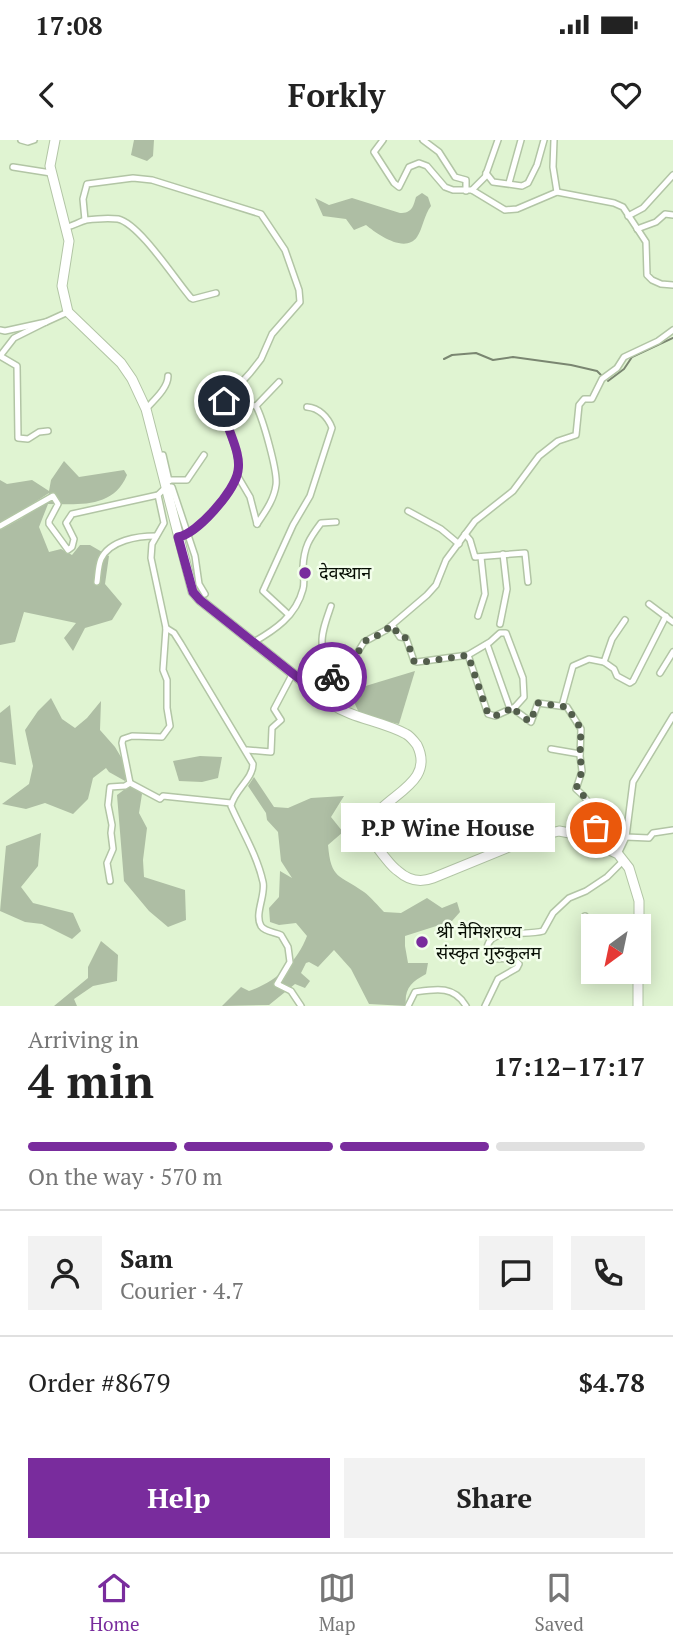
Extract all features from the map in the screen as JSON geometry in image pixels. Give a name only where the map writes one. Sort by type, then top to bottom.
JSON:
[{"type":"highway","points":[[55,140],[50,155],[51,173],[69,241],[62,286],[68,312],[121,363],[146,409],[169,485],[193,592],[252,643],[331,704],[355,717],[405,733],[417,746],[420,763],[416,777],[405,790],[378,811],[370,834],[377,849],[406,877],[428,880],[531,838],[563,831],[599,844],[621,857],[629,868],[636,887],[639,914]]},
{"type":"highway","points":[[638,984],[638,1006]]},
{"type":"street","points":[[21,140],[34,140]]},
{"type":"street","points":[[383,140],[374,152],[396,186],[402,185],[409,167],[419,163],[427,166],[445,187],[453,190],[469,190],[482,183],[498,140]]},
{"type":"street","points":[[423,140],[439,152],[455,177],[466,180],[469,190],[506,210],[517,209],[557,192],[614,203],[623,208],[642,235],[647,248],[648,275],[661,284],[673,285]]},
{"type":"street","points":[[509,183],[521,140]]},
{"type":"street","points":[[486,173],[493,182],[522,186],[531,180],[544,140]]},
{"type":"street","points":[[554,140],[553,167],[557,192]]},
{"type":"street","points":[[13,167],[51,173]]},
{"type":"street","points":[[628,216],[643,208],[673,175]]},
{"type":"street","points":[[85,220],[83,199],[87,184],[133,178],[152,180],[261,214],[285,250],[299,290],[300,302],[272,334],[261,359],[239,384],[225,394],[226,420],[234,442],[237,475],[213,512],[182,537],[195,556],[198,584],[205,594]]},
{"type":"street","points":[[636,229],[656,222],[665,214],[673,215]]},
{"type":"street","points":[[65,227],[75,226],[85,220],[119,219],[129,225],[169,266],[177,282],[191,298],[216,293]]},
{"type":"street","points":[[48,431],[39,432],[28,439],[18,438],[17,366],[0,356],[14,338],[68,312]]},
{"type":"street","points":[[0,331],[46,321]]},
{"type":"street","points":[[316,692],[354,658],[367,639],[379,635],[392,625],[436,585],[441,568],[475,521],[513,491],[539,456],[558,441],[576,435],[579,405],[583,399],[592,399],[601,379],[617,368],[628,354],[645,348],[673,330]]},
{"type":"street","points":[[146,409],[165,388],[168,376]]},
{"type":"street","points":[[256,406],[279,382]]},
{"type":"street","points":[[224,401],[256,406]]},
{"type":"street","points":[[237,475],[250,497],[257,524],[272,500],[277,483],[256,406]]},
{"type":"street","points":[[289,615],[263,591],[293,524],[310,496],[332,428],[320,411],[307,407]]},
{"type":"street","points":[[163,454],[169,485]]},
{"type":"street","points":[[0,526],[53,496],[58,504],[49,524],[68,550],[74,539],[66,523],[72,514],[158,495],[169,485],[187,480],[204,455]]},
{"type":"street","points":[[158,495],[164,523],[152,544],[151,558],[166,628],[163,670],[167,680],[170,726],[162,737],[132,736],[123,739],[121,749],[130,783],[141,791],[160,799],[163,796],[231,803]]},
{"type":"street","points":[[408,511],[441,528],[459,544]]},
{"type":"street","points":[[252,643],[282,624],[296,607],[304,587],[303,568],[308,540],[321,523],[336,522]]},
{"type":"street","points":[[465,534],[470,540],[474,555],[481,557],[525,553],[528,582]]},
{"type":"street","points":[[97,582],[101,559],[113,547],[138,536],[156,536]]},
{"type":"street","points":[[500,624],[507,589],[503,554]]},
{"type":"street","points":[[478,616],[485,594],[481,557]]},
{"type":"street","points":[[649,604],[673,622]]},
{"type":"street","points":[[331,606],[321,647],[328,662],[340,670]]},
{"type":"street","points":[[562,706],[573,666],[589,659],[604,662],[614,669],[617,676],[630,683],[633,681],[666,616]]},
{"type":"street","points":[[604,662],[612,639],[625,620]]},
{"type":"street","points":[[392,625],[400,637],[406,638],[414,661],[424,662],[468,655],[503,632],[511,642],[523,678],[522,702],[495,716],[486,711],[468,655]]},
{"type":"street","points":[[166,628],[174,633],[253,764],[253,771],[231,803]]},
{"type":"street","points":[[487,644],[513,708],[530,722],[538,703],[570,709],[581,729],[582,771],[576,789],[594,810],[593,825],[603,835],[599,844]]},
{"type":"street","points":[[660,673],[673,652]]},
{"type":"street","points":[[247,750],[271,752],[272,728],[281,720],[274,709],[293,673]]},
{"type":"street","points":[[485,1006],[498,979],[519,964],[513,958],[495,959],[487,955],[486,946],[490,939],[499,934],[534,934],[543,931],[553,913],[569,898],[607,877],[621,857],[633,782],[672,720]]},
{"type":"street","points":[[551,750],[580,754]]},
{"type":"street","points":[[110,881],[107,863],[113,849],[108,805],[110,787],[130,783]]},
{"type":"street","points":[[231,803],[263,882],[260,922],[264,929],[281,934],[288,947],[290,962],[277,984],[291,991],[301,1006]]},
{"type":"street","points":[[626,837],[649,838],[653,834],[673,830]]},
{"type":"street","points":[[408,1006],[415,992],[442,988],[457,995],[466,1006]]},
{"type":"green space","points":[[134,140],[154,140],[153,156],[147,161],[131,155]]},
{"type":"green space","points":[[422,193],[428,197],[431,206],[417,237],[406,244],[391,241],[366,225],[354,230],[346,219],[323,216],[315,198],[329,205],[352,198],[404,213],[410,211],[416,197]]},
{"type":"green space","points":[[64,461],[79,477],[124,470],[127,475],[121,486],[104,499],[82,504],[48,504],[39,527],[49,552],[61,549],[72,555],[80,545],[90,545],[109,556],[105,584],[122,604],[112,620],[85,628],[73,651],[64,638],[76,623],[24,612],[15,642],[0,645],[0,530],[22,518],[48,497],[49,493],[0,525],[0,480],[7,484],[32,480],[49,491],[51,480]]},
{"type":"green space","points":[[415,671],[399,724],[360,715],[349,691]]},
{"type":"green space","points":[[51,698],[62,719],[75,728],[101,701],[100,730],[115,747],[130,772],[125,781],[106,768],[93,778],[88,799],[73,814],[45,803],[26,809],[2,804],[29,784],[33,766],[25,730]]},
{"type":"green space","points":[[10,705],[16,765],[0,762],[0,713]]},
{"type":"green space","points":[[200,756],[222,757],[218,778],[202,782],[179,781],[173,761]]},
{"type":"green space","points":[[254,777],[274,807],[288,808],[311,798],[344,796],[331,817],[343,832],[328,845],[331,865],[338,875],[367,894],[384,912],[401,913],[427,898],[442,908],[457,902],[460,912],[452,921],[405,936],[408,963],[428,963],[426,974],[416,980],[407,991],[406,1006],[369,1004],[351,969],[334,950],[318,967],[306,963],[301,973],[310,981],[305,988],[295,984],[269,1005],[222,1006],[241,987],[249,991],[277,976],[298,954],[307,936],[296,923],[279,925],[270,922],[269,908],[279,897],[280,871],[292,878],[281,861],[278,832],[267,820],[266,813],[248,786]]},
{"type":"green space","points":[[133,783],[142,794],[139,813],[147,828],[144,877],[185,890],[186,920],[168,927],[149,911],[124,881],[117,795]]},
{"type":"green space","points":[[41,833],[38,866],[21,887],[33,903],[73,913],[81,931],[72,939],[42,924],[25,922],[0,911],[6,846]]},
{"type":"green space","points":[[101,941],[118,955],[117,981],[93,986],[74,999],[77,1006],[54,1006],[88,978],[88,967]]},
{"type":"waterway","points":[[608,381],[624,369],[632,357],[673,338]]},
{"type":"waterway","points":[[444,359],[452,355],[476,353],[493,360],[513,357],[571,365],[597,371],[602,376]]},
{"type":"way so far","points":[[332,677],[354,658],[367,639],[379,635],[392,625],[400,637],[406,638],[416,662],[468,655],[488,714],[495,716],[515,707],[516,711],[530,722],[538,703],[567,707],[581,729],[582,771],[576,789],[594,810],[592,823],[596,828]]},
{"type":"place","name":"देवस्थान","points":[[305,573]]},
{"type":"place","name":"P.P Wine House","points":[[596,828]]},
{"type":"place","name":"श्री नैमिशरण्य संस्कृत गुरुकुलम","points":[[422,942]]},
{"type":"route","points":[[224,401],[238,471],[213,512],[186,536],[178,537],[193,592],[252,643],[316,692],[332,677]]}]
